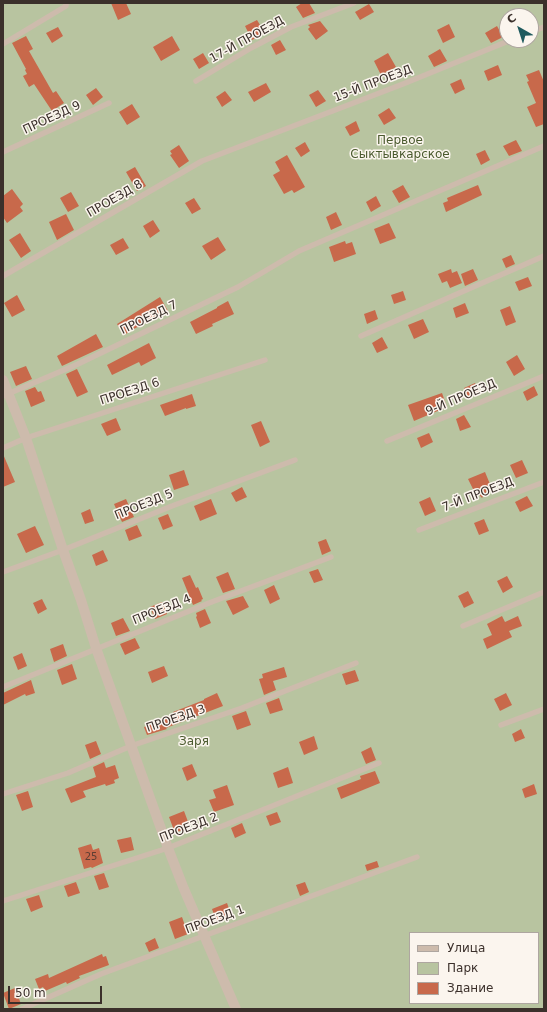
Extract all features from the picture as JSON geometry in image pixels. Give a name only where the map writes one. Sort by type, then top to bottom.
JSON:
[{"type":"street","points":[[3,380],[5,395],[26,438],[96,648],[168,848],[236,1009]]},
{"type":"lane","points":[[3,44],[66,6],[66,3]]},
{"type":"lane","name":"17-Й ПРОЕЗД","points":[[196,81],[251,48],[285,31],[354,3]]},
{"type":"lane","name":"15-Й ПРОЕЗД","points":[[241,147],[396,87],[499,45]]},
{"type":"lane","name":"ПРОЕЗД 9","points":[[3,152],[109,103]]},
{"type":"lane","name":"ПРОЕЗД 7","points":[[5,395],[78,364],[238,287],[299,251],[544,146]]},
{"type":"lane","name":"ПРОЕЗД 8","points":[[3,276],[202,162],[241,147]]},
{"type":"lane","points":[[360,336],[544,256]]},
{"type":"lane","name":"ПРОЕЗД 6","points":[[3,448],[26,438],[265,360]]},
{"type":"lane","name":"9-Й ПРОЕЗД","points":[[388,441],[544,376]]},
{"type":"lane","name":"ПРОЕЗД 5","points":[[3,572],[295,460]]},
{"type":"lane","name":"7-Й ПРОЕЗД","points":[[419,530],[544,482]]},
{"type":"lane","name":"ПРОЕЗД 4","points":[[3,687],[209,603],[331,557]]},
{"type":"lane","points":[[463,626],[544,592]]},
{"type":"lane","name":"ПРОЕЗД 3","points":[[3,794],[68,773],[131,746],[242,708],[356,663]]},
{"type":"lane","points":[[501,725],[544,709]]},
{"type":"lane","name":"ПРОЕЗД 2","points":[[3,901],[168,848],[380,763]]},
{"type":"lane","name":"ПРОЕЗД 1","points":[[22,1009],[101,974],[417,857]]},
{"type":"green space","points":[[3,3],[544,3],[544,1009],[3,1009]]},
{"type":"building","points":[[111,3],[126,3],[131,14],[118,20]]},
{"type":"building","points":[[302,3],[309,3],[315,13],[303,18],[296,7]]},
{"type":"building","points":[[369,4],[374,12],[360,20],[355,12]]},
{"type":"building","points":[[257,20],[265,33],[252,40],[245,26]]},
{"type":"building","points":[[320,21],[328,31],[316,40],[308,29],[310,27],[308,25]]},
{"type":"building","points":[[449,24],[455,37],[443,43],[437,30]]},
{"type":"building","points":[[497,26],[499,30],[499,39],[491,43],[485,33]]},
{"type":"building","points":[[58,27],[63,36],[52,43],[46,33]]},
{"type":"building","points":[[26,36],[33,49],[29,51],[53,93],[56,91],[64,103],[52,111],[34,84],[29,87],[23,76],[27,74],[26,69],[12,43]]},
{"type":"building","points":[[172,36],[180,50],[161,61],[153,47]]},
{"type":"building","points":[[280,40],[286,50],[276,55],[271,45]]},
{"type":"building","points":[[440,49],[447,61],[434,67],[428,56]]},
{"type":"building","points":[[203,53],[209,63],[199,69],[193,59]]},
{"type":"building","points":[[388,53],[396,67],[381,75],[374,61]]},
{"type":"building","points":[[498,65],[502,75],[488,81],[484,71]]},
{"type":"building","points":[[539,70],[544,82],[544,124],[536,127],[527,107],[536,103],[527,82],[529,81],[526,75]]},
{"type":"building","points":[[461,79],[465,89],[455,94],[450,84]]},
{"type":"building","points":[[266,83],[271,92],[254,102],[248,92]]},
{"type":"building","points":[[96,88],[103,97],[93,105],[86,95]]},
{"type":"building","points":[[318,90],[326,101],[316,107],[309,95]]},
{"type":"building","points":[[225,91],[232,100],[222,107],[216,97]]},
{"type":"building","points":[[132,104],[140,117],[127,125],[119,112]]},
{"type":"building","points":[[389,108],[396,118],[384,125],[378,115]]},
{"type":"building","points":[[356,121],[360,131],[350,136],[345,127]]},
{"type":"building","points":[[516,140],[522,151],[509,156],[503,146]]},
{"type":"building","points":[[305,142],[310,151],[301,157],[295,148]]},
{"type":"building","points":[[179,145],[189,161],[179,168],[170,155],[172,154],[170,151]]},
{"type":"building","points":[[485,150],[490,160],[481,165],[476,154]]},
{"type":"building","points":[[287,155],[305,187],[294,193],[292,190],[284,194],[273,175],[280,171],[275,162]]},
{"type":"building","points":[[135,167],[146,186],[137,191],[126,172]]},
{"type":"building","points":[[403,185],[410,197],[399,203],[392,191]]},
{"type":"building","points":[[478,185],[482,195],[446,212],[443,203],[448,201],[447,198]]},
{"type":"building","points":[[12,189],[23,204],[20,207],[23,211],[7,223],[3,217],[3,196]]},
{"type":"building","points":[[71,192],[79,206],[68,212],[60,198]]},
{"type":"building","points":[[376,196],[381,206],[371,212],[366,202]]},
{"type":"building","points":[[194,198],[201,209],[192,214],[185,203]]},
{"type":"building","points":[[336,212],[342,225],[331,230],[326,217]]},
{"type":"building","points":[[66,214],[74,230],[57,240],[49,222]]},
{"type":"building","points":[[153,220],[160,231],[150,238],[143,226]]},
{"type":"building","points":[[389,223],[396,238],[380,244],[374,229]]},
{"type":"building","points":[[20,233],[31,251],[21,258],[9,240]]},
{"type":"building","points":[[218,237],[226,250],[211,260],[202,246]]},
{"type":"building","points":[[123,238],[129,248],[116,255],[110,245]]},
{"type":"building","points":[[345,241],[346,244],[352,242],[356,254],[334,262],[329,247]]},
{"type":"building","points":[[511,255],[515,264],[506,268],[502,259]]},
{"type":"building","points":[[451,269],[452,273],[457,271],[462,283],[450,288],[447,281],[442,283],[438,274]]},
{"type":"building","points":[[473,269],[478,280],[465,286],[461,274]]},
{"type":"building","points":[[528,277],[532,286],[519,291],[515,282]]},
{"type":"building","points":[[403,291],[406,300],[394,304],[391,295]]},
{"type":"building","points":[[17,295],[25,310],[12,317],[4,303]]},
{"type":"building","points":[[160,297],[168,311],[155,319],[154,317],[124,335],[117,324]]},
{"type":"building","points":[[228,301],[234,314],[212,324],[213,326],[196,334],[190,322]]},
{"type":"building","points":[[465,303],[469,313],[456,318],[453,308]]},
{"type":"building","points":[[510,306],[516,322],[506,326],[500,310]]},
{"type":"building","points":[[375,310],[378,319],[367,324],[364,314]]},
{"type":"building","points":[[423,319],[429,332],[414,339],[408,325]]},
{"type":"building","points":[[96,334],[103,347],[62,366],[57,356]]},
{"type":"building","points":[[382,337],[388,348],[377,353],[372,343]]},
{"type":"building","points":[[149,343],[156,358],[141,366],[139,362],[112,375],[107,365]]},
{"type":"building","points":[[517,355],[525,369],[514,376],[506,362]]},
{"type":"building","points":[[26,366],[32,379],[16,386],[10,372]]},
{"type":"building","points":[[77,369],[88,392],[77,397],[66,374]]},
{"type":"building","points":[[475,383],[479,392],[468,397],[464,388]]},
{"type":"building","points":[[534,386],[538,395],[527,401],[523,392]]},
{"type":"building","points":[[35,387],[38,392],[41,391],[45,401],[31,407],[25,391]]},
{"type":"building","points":[[442,393],[447,407],[414,421],[408,405]]},
{"type":"building","points":[[192,394],[196,406],[165,416],[160,405]]},
{"type":"building","points":[[464,415],[471,427],[460,431],[456,419]]},
{"type":"building","points":[[116,418],[121,430],[107,436],[101,424]]},
{"type":"building","points":[[261,421],[270,442],[260,447],[251,425]]},
{"type":"building","points":[[429,433],[433,442],[421,448],[417,438]]},
{"type":"building","points":[[3,454],[15,482],[3,487]]},
{"type":"building","points":[[522,460],[528,473],[516,478],[510,465]]},
{"type":"building","points":[[184,470],[189,485],[174,490],[169,475]]},
{"type":"building","points":[[485,472],[492,489],[487,491],[482,498],[473,489],[468,479]]},
{"type":"building","points":[[242,487],[247,497],[236,502],[231,493]]},
{"type":"building","points":[[527,496],[533,506],[520,512],[515,502]]},
{"type":"building","points":[[430,497],[436,511],[425,516],[419,502]]},
{"type":"building","points":[[126,499],[134,517],[122,522],[114,504]]},
{"type":"building","points":[[211,499],[217,514],[200,521],[194,506]]},
{"type":"building","points":[[90,509],[94,521],[85,524],[81,513]]},
{"type":"building","points":[[168,514],[173,526],[163,530],[158,518]]},
{"type":"building","points":[[484,519],[489,531],[479,535],[474,523]]},
{"type":"building","points":[[137,525],[142,536],[129,541],[125,530]]},
{"type":"building","points":[[35,526],[44,545],[26,553],[17,534]]},
{"type":"building","points":[[326,539],[331,551],[322,555],[318,542]]},
{"type":"building","points":[[103,550],[108,561],[96,566],[92,555]]},
{"type":"building","points":[[318,569],[323,580],[314,583],[309,572]]},
{"type":"building","points":[[228,572],[235,589],[223,593],[216,577]]},
{"type":"building","points":[[190,575],[196,588],[198,587],[203,599],[201,600],[202,601],[193,605],[182,578]]},
{"type":"building","points":[[507,576],[513,587],[503,593],[497,581]]},
{"type":"building","points":[[274,585],[280,599],[270,604],[264,590]]},
{"type":"building","points":[[468,591],[474,603],[464,608],[458,596]]},
{"type":"building","points":[[243,596],[249,607],[233,615],[226,601]]},
{"type":"building","points":[[42,599],[47,609],[38,614],[33,603]]},
{"type":"building","points":[[162,602],[167,614],[155,619],[150,607]]},
{"type":"building","points":[[205,609],[211,623],[200,628],[196,613]]},
{"type":"building","points":[[502,616],[505,622],[518,616],[522,626],[509,631],[512,637],[487,649],[483,639],[492,635],[487,624]]},
{"type":"building","points":[[123,618],[130,631],[116,636],[111,623]]},
{"type":"building","points":[[135,638],[140,648],[125,655],[120,644]]},
{"type":"building","points":[[63,644],[67,656],[54,662],[50,649]]},
{"type":"building","points":[[22,653],[27,666],[18,670],[13,657]]},
{"type":"building","points":[[72,664],[77,679],[62,685],[57,670]]},
{"type":"building","points":[[164,666],[168,676],[152,683],[148,672]]},
{"type":"building","points":[[284,667],[287,677],[273,681],[276,690],[264,695],[259,679],[263,678],[262,674]]},
{"type":"building","points":[[355,670],[359,681],[346,685],[342,674]]},
{"type":"building","points":[[31,680],[35,693],[26,696],[25,694],[3,705],[3,693]]},
{"type":"building","points":[[217,693],[223,706],[166,728],[167,729],[147,735],[144,727],[174,715],[173,712],[204,700]]},
{"type":"building","points":[[506,693],[512,705],[500,711],[494,699]]},
{"type":"building","points":[[279,698],[283,710],[270,714],[266,703]]},
{"type":"building","points":[[246,711],[251,725],[237,730],[232,716]]},
{"type":"building","points":[[521,729],[525,738],[515,742],[512,734]]},
{"type":"building","points":[[314,736],[318,749],[304,755],[299,742]]},
{"type":"building","points":[[96,741],[101,754],[90,759],[85,745]]},
{"type":"building","points":[[371,747],[376,760],[366,764],[361,752]]},
{"type":"building","points":[[104,762],[106,768],[115,765],[119,778],[114,780],[115,783],[106,786],[105,784],[83,791],[86,797],[71,803],[65,789],[96,777],[93,767]]},
{"type":"building","points":[[192,764],[197,776],[187,781],[182,768]]},
{"type":"building","points":[[288,767],[293,783],[278,788],[273,773]]},
{"type":"building","points":[[375,771],[380,783],[341,799],[337,788],[361,779],[360,776]]},
{"type":"building","points":[[534,784],[537,794],[525,798],[522,789]]},
{"type":"building","points":[[227,785],[234,805],[214,812],[209,800],[216,798],[213,790]]},
{"type":"building","points":[[28,791],[33,807],[22,811],[16,795]]},
{"type":"building","points":[[184,811],[190,827],[175,833],[169,817]]},
{"type":"building","points":[[277,812],[281,822],[270,826],[266,816]]},
{"type":"building","points":[[242,823],[246,833],[235,838],[231,828]]},
{"type":"building","points":[[131,837],[134,850],[121,853],[117,840]]},
{"type":"building","points":[[91,844],[93,850],[99,848],[103,863],[92,868],[84,869],[78,848]]},
{"type":"building","points":[[377,861],[379,867],[367,871],[365,865]]},
{"type":"building","points":[[104,873],[109,887],[99,890],[94,876]]},
{"type":"building","points":[[76,882],[80,893],[68,897],[64,886]]},
{"type":"building","points":[[305,882],[309,892],[300,896],[296,885]]},
{"type":"building","points":[[39,895],[43,907],[31,912],[26,899]]},
{"type":"building","points":[[227,903],[232,917],[217,923],[212,909]]},
{"type":"building","points":[[182,917],[188,934],[175,939],[169,922]]},
{"type":"building","points":[[155,938],[159,948],[149,952],[145,943]]},
{"type":"building","points":[[102,954],[103,957],[106,956],[109,965],[79,976],[80,978],[67,984],[66,982],[45,991],[43,987],[39,989],[35,979],[48,974],[49,978]]},
{"type":"building","points":[[15,988],[21,1004],[9,1009],[3,993]]},
{"type":"park label","name":"Первое Сыктывкарское","points":[[400,148]]},
{"type":"park label","name":"Заря","points":[[194,742]]}]
